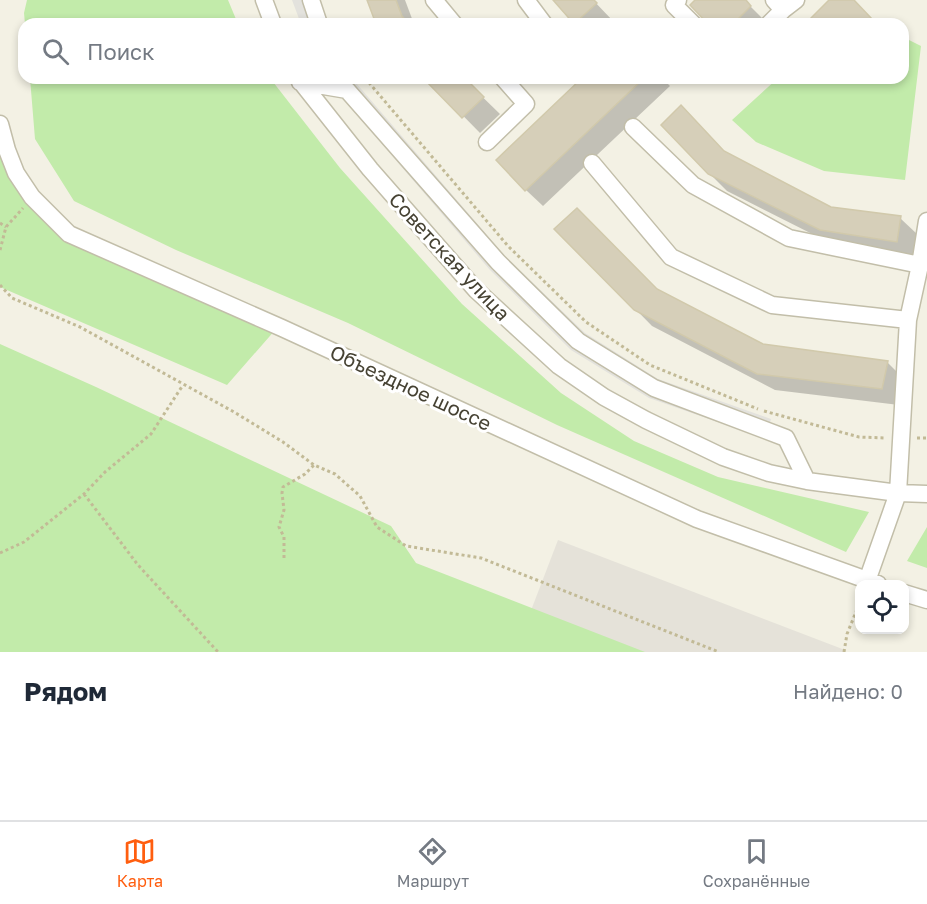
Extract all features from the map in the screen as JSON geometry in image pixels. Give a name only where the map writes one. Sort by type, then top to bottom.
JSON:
[{"type":"street","points":[[264,0],[271,18]]},
{"type":"street","points":[[311,0],[316,18]]},
{"type":"street","points":[[434,0],[449,18]]},
{"type":"street","points":[[526,0],[540,18]]},
{"type":"street","points":[[678,0],[674,5],[687,18]]},
{"type":"street","points":[[773,18],[784,3]]},
{"type":"street","name":"Советская улица","points":[[302,84],[370,169],[476,290],[559,366],[604,397],[723,457],[770,472],[807,481],[898,493],[927,494]]},
{"type":"street","points":[[319,84],[348,90],[498,262],[578,341],[654,388],[786,438],[807,481]]},
{"type":"street","points":[[487,142],[526,104],[508,84]]},
{"type":"street","name":"Объездное шоссе","points":[[0,124],[12,164],[32,197],[69,234],[282,328],[697,519],[865,580]]},
{"type":"street","points":[[633,127],[693,185],[789,238],[920,265]]},
{"type":"street","points":[[592,164],[671,257],[772,305],[908,320]]},
{"type":"street","points":[[874,580],[898,493],[908,320],[927,221]]},
{"type":"street","points":[[909,595],[927,600]]},
{"type":"path","points":[[370,84],[508,246],[586,322],[650,365],[764,411],[859,437],[927,438]]},
{"type":"path","points":[[0,250],[6,227],[32,197]]},
{"type":"path","points":[[0,223],[6,227]]},
{"type":"path","points":[[0,285],[12,298],[80,327],[244,418],[283,442],[314,465],[335,474],[360,496],[377,527],[406,546],[481,558],[719,652]]},
{"type":"path","points":[[0,553],[24,542],[84,494],[105,472],[151,434],[183,385]]},
{"type":"path","points":[[284,558],[284,537],[279,527],[284,510],[283,487],[305,474],[314,465]]},
{"type":"path","points":[[84,494],[138,565],[218,652]]},
{"type":"path","points":[[844,652],[847,634],[855,614]]},
{"type":"shaded area","points":[[292,0],[319,0],[325,18],[299,18]]},
{"type":"shaded area","points":[[357,84],[505,256],[585,333],[658,379],[771,419],[766,439],[649,398],[571,350],[490,270],[340,95]]},
{"type":"shaded area","points":[[558,540],[845,650],[845,652],[631,652],[530,613]]},
{"type":"green space","points":[[27,0],[228,0],[236,18],[24,18]]},
{"type":"green space","points":[[909,40],[921,46],[905,180],[824,171],[756,142],[732,120],[771,84],[909,84]]},
{"type":"green space","points":[[30,84],[275,84],[340,168],[462,304],[561,393],[634,441],[718,477],[869,512],[846,552],[557,425],[348,323],[176,250],[74,201],[35,139]]},
{"type":"green space","points":[[0,135],[70,238],[276,329],[227,385],[0,287]]},
{"type":"green space","points":[[0,344],[391,526],[416,563],[645,652],[0,652]]},
{"type":"green space","points":[[927,527],[927,568],[907,561]]},
{"type":"building","points":[[367,0],[396,0],[404,18],[374,18]]},
{"type":"building","points":[[553,0],[594,0],[597,3],[581,18],[569,18]]},
{"type":"building","points":[[695,0],[746,0],[751,6],[739,18],[702,18],[690,5]]},
{"type":"building","points":[[829,0],[854,0],[871,18],[811,18]]},
{"type":"building","points":[[429,84],[471,84],[484,97],[462,118]]},
{"type":"building","points":[[576,84],[638,84],[525,191],[496,160]]},
{"type":"building","points":[[681,105],[724,151],[831,207],[901,216],[897,242],[820,230],[708,174],[661,125]]},
{"type":"building","points":[[577,208],[657,289],[763,344],[888,361],[882,389],[757,374],[634,310],[554,229]]}]
